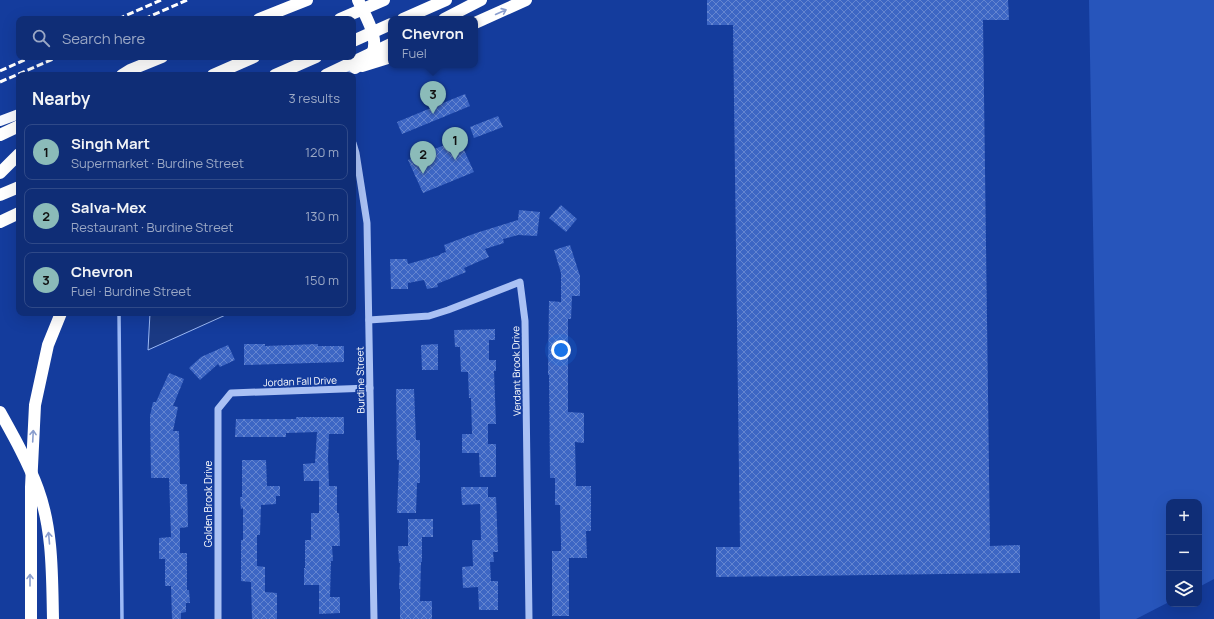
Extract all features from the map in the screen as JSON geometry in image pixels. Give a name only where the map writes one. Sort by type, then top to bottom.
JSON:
[{"type":"highway","points":[[266,16],[301,0]]},
{"type":"highway","points":[[267,16],[307,0]]},
{"type":"highway","points":[[348,72],[369,59],[374,48],[374,36],[358,0]]},
{"type":"highway","points":[[347,16],[384,0]]},
{"type":"highway","points":[[410,16],[446,0]]},
{"type":"highway","points":[[450,16],[481,0]]},
{"type":"highway","points":[[478,22],[526,0]]},
{"type":"highway","points":[[356,40],[388,25]]},
{"type":"highway","points":[[332,72],[388,45]]},
{"type":"highway","points":[[348,72],[388,58]]},
{"type":"highway","points":[[127,72],[155,60]]},
{"type":"highway","points":[[141,72],[167,60]]},
{"type":"highway","points":[[220,72],[247,60]]},
{"type":"highway","points":[[282,72],[309,60]]},
{"type":"highway","points":[[0,135],[16,127]]},
{"type":"highway","points":[[0,174],[16,157]]},
{"type":"highway","points":[[0,168],[16,161]]},
{"type":"highway","points":[[0,195],[16,188]]},
{"type":"highway","points":[[0,222],[16,214]]},
{"type":"highway","points":[[31,619],[31,487],[35,405],[48,345],[60,316]]},
{"type":"highway","points":[[0,412],[21,450],[38,490],[49,531],[53,619]]},
{"type":"main road","points":[[0,120],[16,115]]},
{"type":"street","name":"Burdine Street","points":[[356,157],[367,223],[374,619]]},
{"type":"street","name":"Verdant Brook Drive","points":[[368,320],[429,316],[520,282],[525,320],[529,619]]},
{"type":"street","name":"Jordan Fall Drive","points":[[231,393],[370,388]]},
{"type":"street","name":"Golden Brook Drive","points":[[218,619],[218,409],[231,393]]},
{"type":"shaded area","points":[[1089,0],[1214,0],[1214,579],[1202,585],[1202,499],[1166,499],[1166,604],[1136,619],[1100,619]]},
{"type":"shaded area","points":[[150,316],[223,316],[148,350]]},
{"type":"building","points":[[707,0],[1008,0],[1009,20],[983,20],[990,546],[1020,545],[1020,573],[716,577],[716,547],[740,547],[733,25],[707,25]]},
{"type":"building","points":[[465,94],[470,106],[402,134],[397,122]]},
{"type":"building","points":[[498,116],[503,127],[474,138],[470,127]]},
{"type":"building","points":[[459,139],[474,172],[423,193],[408,160]]},
{"type":"building","points":[[561,205],[577,219],[566,232],[549,218]]},
{"type":"building","points":[[519,210],[540,212],[537,236],[518,235],[503,239],[504,243],[485,249],[489,257],[464,268],[466,272],[437,284],[438,287],[427,289],[424,280],[408,283],[408,289],[391,289],[390,259],[407,259],[408,264],[440,255],[446,252],[444,245],[518,220]]},
{"type":"building","points":[[570,245],[580,276],[580,296],[572,296],[571,319],[568,319],[568,412],[584,413],[584,443],[575,442],[576,486],[591,486],[591,531],[586,531],[587,558],[569,558],[569,616],[552,616],[552,551],[561,551],[561,541],[560,505],[555,505],[555,478],[550,478],[548,375],[549,301],[561,302],[561,273],[554,250]]},
{"type":"building","points":[[495,329],[495,340],[489,340],[489,360],[496,360],[496,371],[494,371],[496,424],[488,424],[488,444],[496,444],[496,477],[480,477],[479,453],[462,453],[462,434],[472,434],[471,398],[469,398],[468,372],[461,372],[460,347],[455,347],[454,330]]},
{"type":"building","points":[[244,344],[265,344],[265,346],[318,344],[318,346],[344,346],[344,362],[244,365]]},
{"type":"building","points":[[438,344],[438,370],[422,370],[421,345]]},
{"type":"building","points":[[228,345],[235,360],[220,367],[218,364],[200,380],[189,368],[201,357]]},
{"type":"building","points":[[169,373],[184,379],[173,406],[178,407],[173,431],[179,431],[180,484],[187,484],[188,527],[180,528],[180,553],[187,553],[187,590],[189,590],[190,603],[186,603],[186,612],[181,613],[181,619],[172,619],[171,586],[165,586],[165,559],[159,559],[159,538],[171,537],[169,478],[151,478],[150,416],[153,402],[156,402]]},
{"type":"building","points":[[396,389],[414,389],[416,440],[420,440],[420,483],[417,483],[416,513],[397,513],[399,460],[397,460]]},
{"type":"building","points":[[296,417],[344,417],[344,434],[329,434],[328,458],[329,486],[337,486],[337,513],[339,513],[340,546],[332,546],[333,561],[331,561],[330,597],[340,597],[340,613],[319,614],[319,585],[304,585],[305,540],[311,540],[311,513],[319,513],[319,481],[304,481],[303,464],[315,463],[317,432],[286,433],[286,437],[235,437],[236,419],[296,419]]},
{"type":"building","points":[[242,460],[266,460],[267,486],[280,486],[280,496],[276,496],[276,504],[261,505],[260,535],[257,535],[257,566],[265,567],[265,592],[277,593],[277,619],[252,619],[251,582],[241,581],[243,508],[241,509],[240,497],[242,497]]},
{"type":"building","points":[[461,487],[488,487],[488,497],[496,497],[498,552],[493,552],[494,562],[490,562],[491,581],[498,581],[498,610],[479,610],[478,587],[463,588],[462,567],[473,566],[472,540],[481,540],[480,504],[462,505]]},
{"type":"building","points":[[408,519],[433,519],[433,537],[422,537],[420,601],[432,601],[432,619],[400,619],[400,563],[398,546],[408,546]]},
{"type":"waterway","points":[[119,316],[122,619]]},
{"type":"railway","points":[[125,16],[161,0]]},
{"type":"railway","points":[[151,16],[187,0]]},
{"type":"railway","points":[[0,71],[24,60]]},
{"type":"railway","points":[[23,72],[51,60]]},
{"type":"railway","points":[[0,82],[16,75]]},
{"type":"place","name":"Chevron","points":[[433,114]]},
{"type":"place","name":"Singh Mart","points":[[455,160]]},
{"type":"place","name":"Salva-Mex","points":[[423,174]]}]
